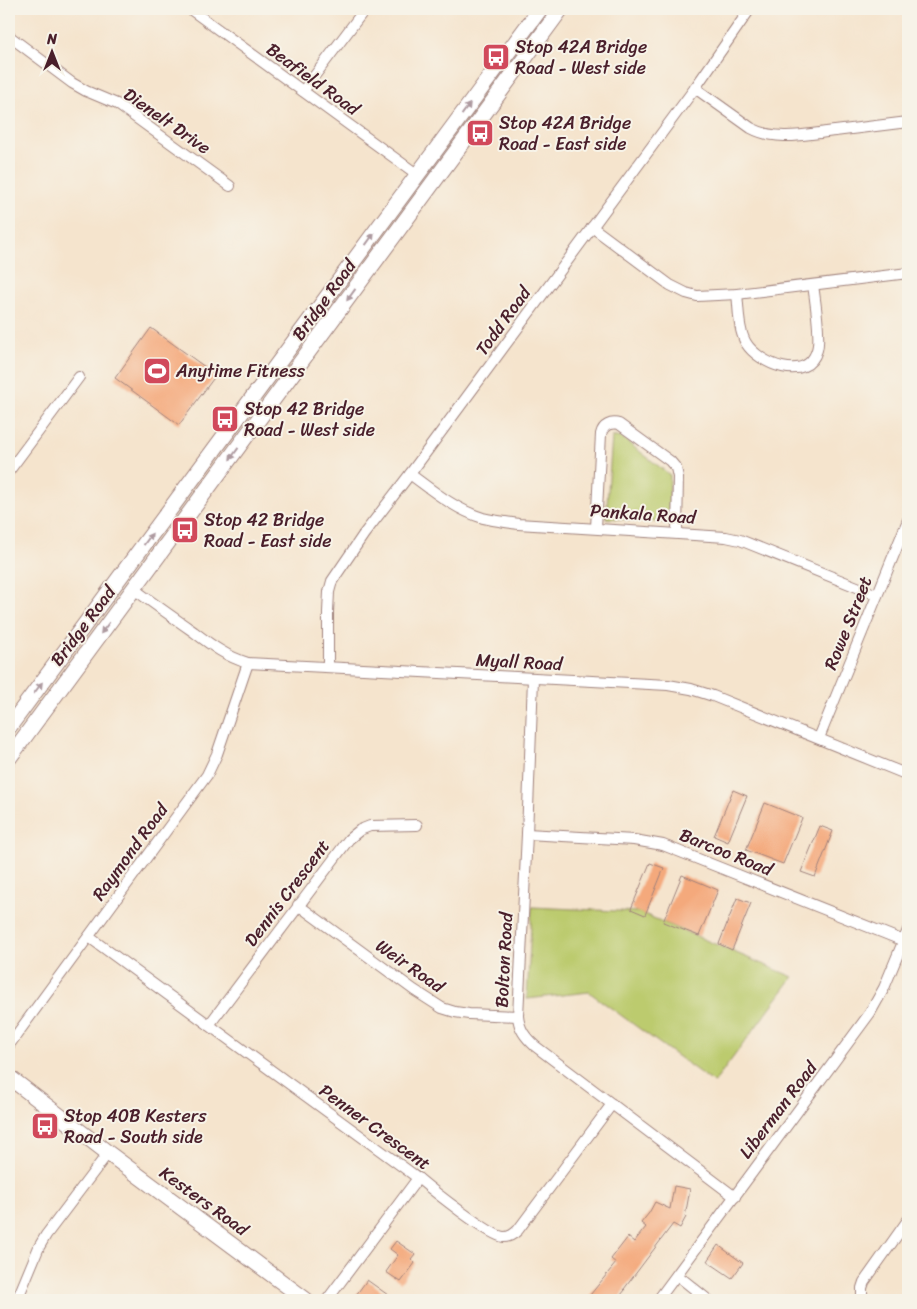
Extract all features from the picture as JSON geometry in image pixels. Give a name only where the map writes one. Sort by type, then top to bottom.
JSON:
[{"type":"main road","name":"Bridge Road","points":[[9,727],[540,9]]},
{"type":"main road","name":"Bridge Road","points":[[9,758],[561,9]]},
{"type":"main road","points":[[418,175],[432,185]]},
{"type":"main road","points":[[119,578],[134,588]]},
{"type":"main road","name":"Kesters Road","points":[[9,1077],[306,1300]]},
{"type":"street","name":"Beafield Road","points":[[190,9],[418,175]]},
{"type":"street","points":[[303,91],[364,9]]},
{"type":"street","name":"Todd Road","points":[[328,667],[328,607],[332,581],[364,534],[695,88],[750,9]]},
{"type":"street","name":"Dienelt Drive","points":[[9,36],[72,83],[130,112],[230,186]]},
{"type":"street","points":[[695,88],[751,128],[774,136],[800,135],[908,122]]},
{"type":"street","points":[[592,227],[656,275],[686,293],[697,296],[737,294],[908,274]]},
{"type":"street","points":[[737,294],[742,334],[747,344],[755,353],[773,364],[795,369],[808,363],[817,350],[818,341],[813,285]]},
{"type":"street","points":[[9,471],[79,378]]},
{"type":"street","points":[[596,528],[601,434],[604,427],[615,423],[649,445],[676,468],[678,477],[678,533]]},
{"type":"street","name":"Pankala Road","points":[[410,474],[452,504],[481,518],[518,524],[678,533],[718,536],[740,540],[877,595]]},
{"type":"street","name":"Rowe Street","points":[[819,738],[908,520]]},
{"type":"street","name":"Myall Road","points":[[134,588],[220,650],[248,663],[685,687],[713,696],[908,775]]},
{"type":"street","name":"Raymond Road","points":[[9,1045],[203,781],[222,740],[248,663]]},
{"type":"street","name":"Bolton Road","points":[[533,679],[518,1016],[521,1029],[530,1041],[735,1197]]},
{"type":"street","name":"Dennis Crescent","points":[[209,1025],[349,839],[360,830],[374,825],[417,825]]},
{"type":"street","name":"Barcoo Road","points":[[527,834],[634,840],[663,845],[904,941]]},
{"type":"street","name":"Weir Road","points":[[298,905],[414,990],[442,1008],[469,1014],[518,1016]]},
{"type":"street","name":"Liberman Road","points":[[658,1300],[870,1013],[884,988],[908,930]]},
{"type":"street","name":"Penner Crescent","points":[[89,937],[418,1178],[458,1210],[501,1237],[509,1236],[518,1230],[612,1104]]},
{"type":"street","points":[[17,1300],[39,1247],[46,1235],[108,1153]]},
{"type":"street","points":[[327,1300],[418,1178]]},
{"type":"street","points":[[862,1300],[864,1282],[908,1220]]},
{"type":"street","points":[[677,1275],[708,1300]]},
{"type":"green space","points":[[612,437],[621,437],[670,475],[669,523],[606,518]]},
{"type":"green space","points":[[532,907],[639,912],[793,977],[714,1083],[589,992],[527,999]]},
{"type":"building","name":"Anytime Fitness","points":[[151,328],[216,375],[179,425],[115,378]]},
{"type":"building","points":[[733,790],[747,796],[728,842],[714,836]]},
{"type":"building","points":[[765,803],[802,818],[783,864],[746,850]]},
{"type":"building","points":[[820,826],[833,831],[815,877],[801,872]]},
{"type":"building","points":[[650,863],[664,868],[645,915],[631,909]]},
{"type":"building","points":[[682,875],[718,890],[699,936],[663,922]]},
{"type":"building","points":[[737,898],[751,903],[732,950],[719,944]]},
{"type":"building","points":[[674,1186],[690,1189],[686,1217],[680,1228],[673,1224],[617,1300],[586,1300],[616,1263],[611,1259],[628,1237],[634,1242],[646,1227],[641,1223],[655,1202],[670,1209]]},
{"type":"building","points":[[396,1241],[415,1254],[411,1259],[415,1263],[401,1282],[386,1272],[398,1255],[390,1249]]},
{"type":"building","points":[[718,1245],[743,1263],[732,1278],[707,1261]]},
{"type":"building","points":[[367,1280],[395,1300],[364,1300],[356,1295]]},
{"type":"place","name":"Stop 42A Bridge Road - West side","points":[[496,57]]},
{"type":"place","name":"Stop 42A Bridge Road - East side","points":[[480,133]]},
{"type":"place","name":"Anytime Fitness","points":[[157,371]]},
{"type":"place","name":"Stop 42 Bridge Road - West side","points":[[225,419]]},
{"type":"place","name":"Stop 42 Bridge Road - East side","points":[[185,530]]},
{"type":"place","name":"Stop 40B Kesters Road - South side","points":[[45,1126]]}]
